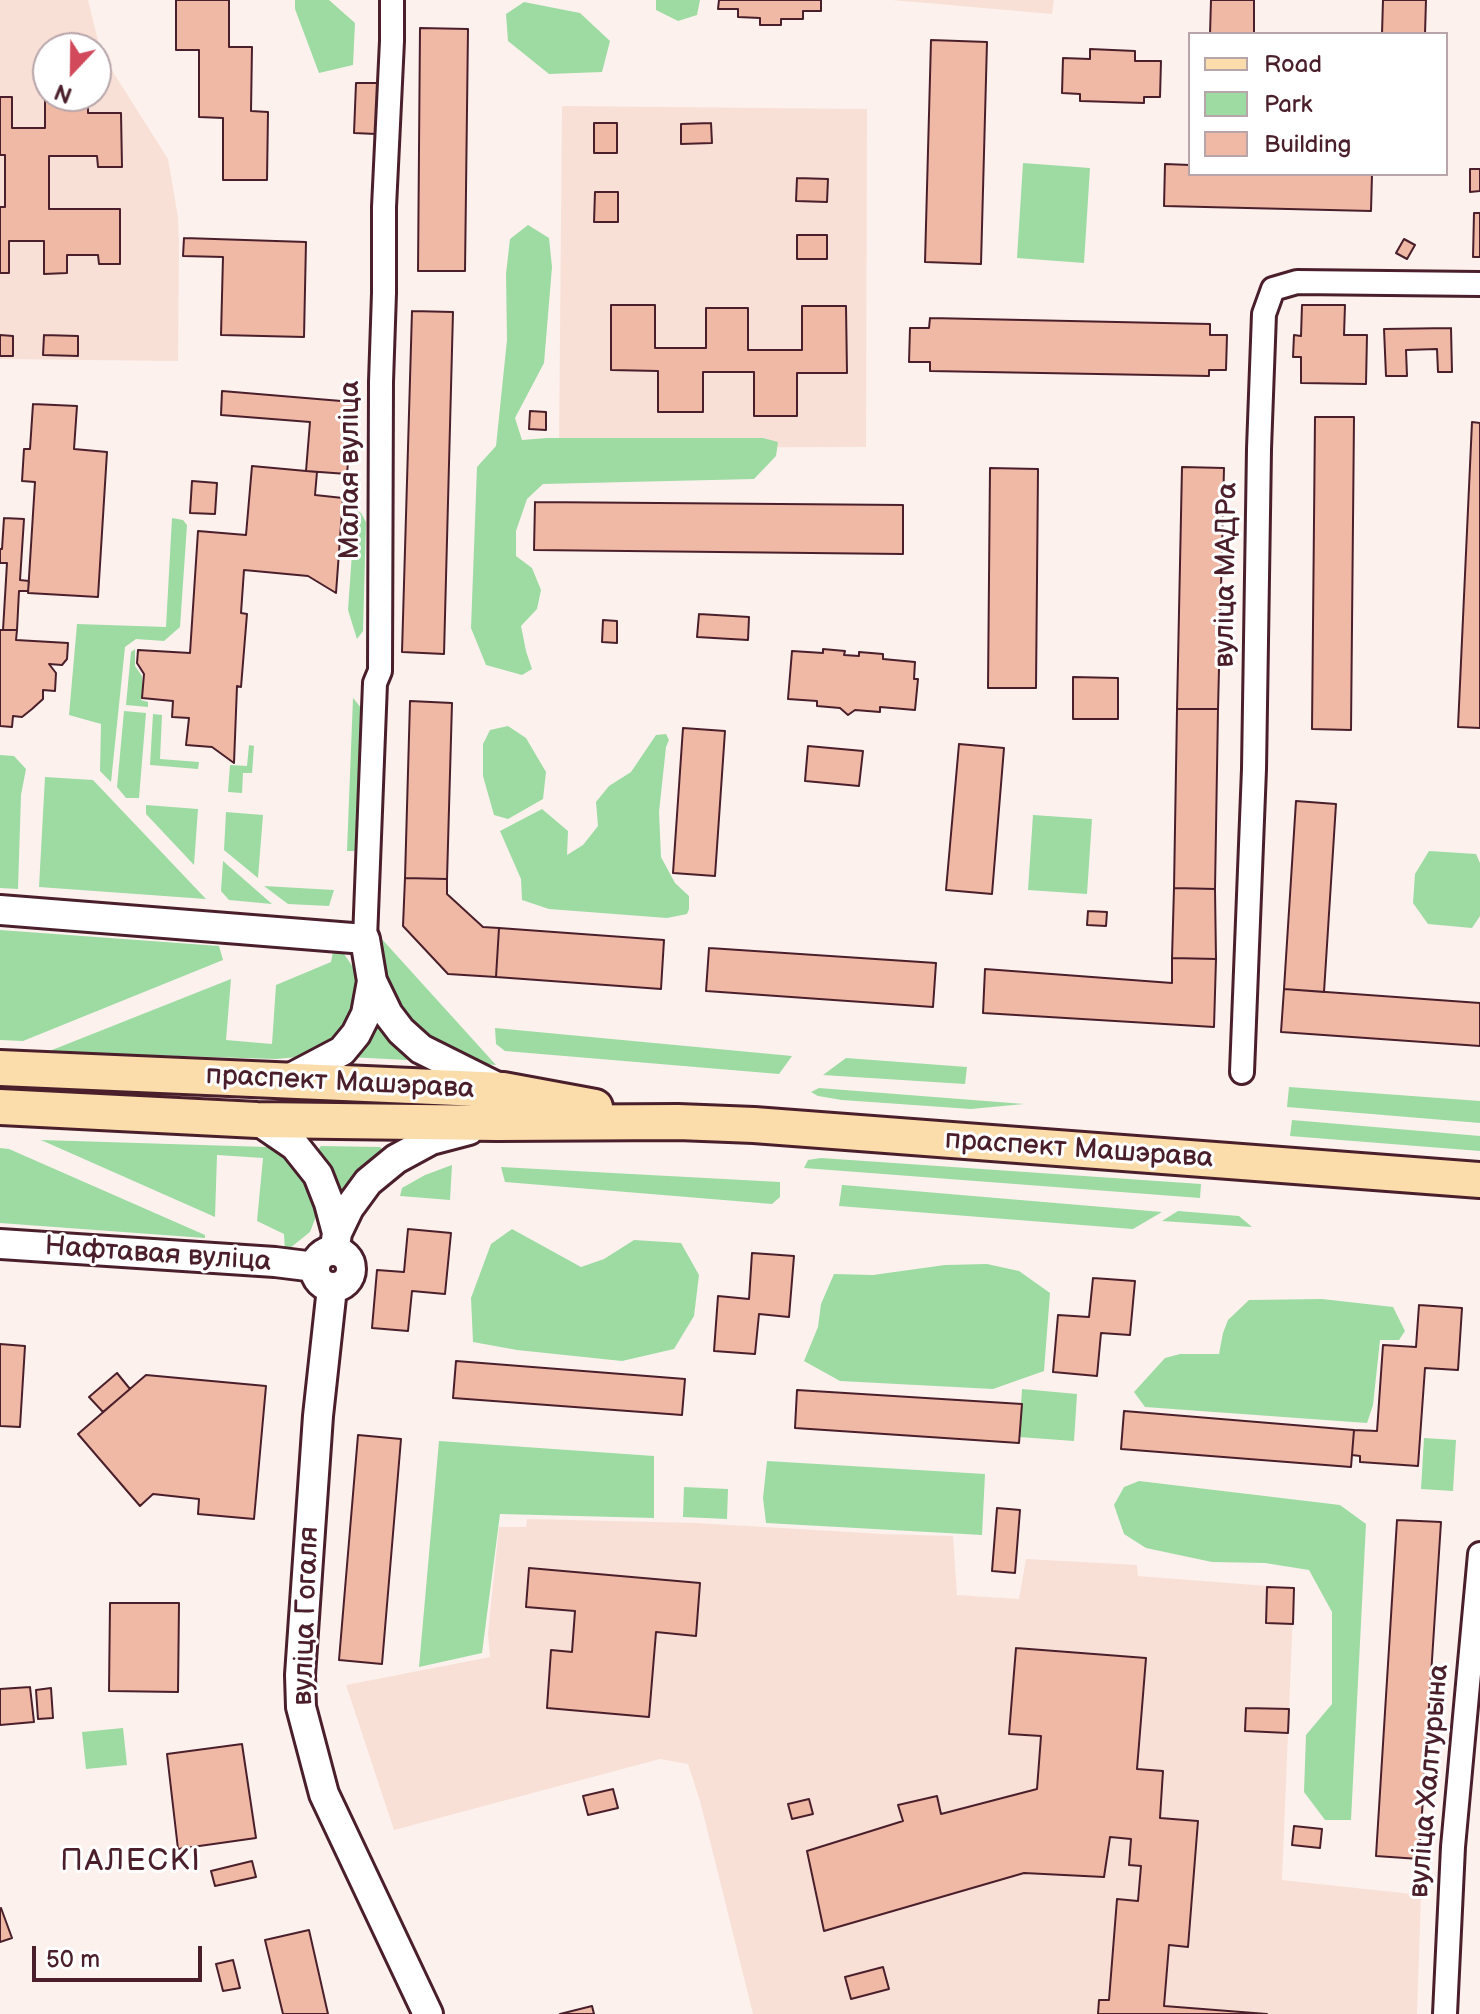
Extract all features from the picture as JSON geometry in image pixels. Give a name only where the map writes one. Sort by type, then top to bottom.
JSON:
[{"type":"main road","name":"праспект Машэрава","points":[[0,1068],[287,1080],[500,1107],[678,1122],[754,1125],[1480,1180]]},
{"type":"main road","name":"праспект Машэрава","points":[[0,1107],[257,1120],[500,1107]]},
{"type":"street","name":"Малая вуліца","points":[[365,939],[375,683],[380,671],[384,207],[392,0]]},
{"type":"street","name":"вуліца МАДРа","points":[[1242,1072],[1254,769],[1264,314],[1273,289],[1297,282],[1480,284]]},
{"type":"street","points":[[0,910],[365,939],[372,981],[388,1014],[401,1031],[500,1107],[396,1159],[368,1182],[349,1208],[330,1260]]},
{"type":"street","points":[[287,1080],[342,1051],[356,1034],[366,1014],[372,981]]},
{"type":"street","points":[[257,1120],[295,1146],[318,1175],[329,1203],[330,1260]]},
{"type":"street","name":"Нафтавая вуліца","points":[[0,1244],[275,1262],[330,1260]]},
{"type":"street","name":"вуліца Гогаля","points":[[330,1260],[300,1675],[301,1707],[324,1794],[428,2014]]},
{"type":"street","name":"вуліца Халтурына","points":[[1445,2014],[1453,1847],[1480,1554]]},
{"type":"shaded area","points":[[0,0],[88,0],[96,32],[32,32],[32,112],[112,112],[112,70],[168,159],[178,217],[178,361],[0,359]]},
{"type":"shaded area","points":[[892,0],[1054,0],[1052,14]]},
{"type":"shaded area","points":[[562,106],[867,109],[866,447],[559,448]]},
{"type":"shaded area","points":[[527,1519],[697,1523],[953,1536],[957,1595],[1019,1599],[1026,1559],[1137,1565],[1138,1576],[1294,1588],[1282,1880],[1421,1895],[1417,2014],[753,2014],[688,1764],[660,1759],[394,1830],[346,1685],[490,1657],[488,1633],[499,1527],[526,1527]]},
{"type":"green space","points":[[295,0],[329,0],[355,23],[353,65],[319,73],[295,9]]},
{"type":"green space","points":[[656,0],[700,0],[697,15],[678,21],[656,10]]},
{"type":"green space","points":[[524,2],[580,13],[610,41],[602,72],[549,74],[508,41],[506,14]]},
{"type":"green space","points":[[1023,163],[1090,168],[1084,263],[1017,258]]},
{"type":"green space","points":[[528,225],[549,238],[552,267],[544,363],[515,418],[522,440],[763,438],[778,442],[776,456],[754,479],[543,484],[527,499],[516,531],[516,556],[532,568],[541,590],[537,609],[521,626],[532,669],[522,675],[486,665],[471,628],[477,467],[496,446],[507,340],[506,274],[510,239]]},
{"type":"green space","points":[[355,510],[366,522],[363,631],[357,639],[348,610]]},
{"type":"green space","points":[[172,518],[183,520],[187,525],[180,627],[164,641],[136,639],[125,647],[111,782],[100,771],[101,724],[69,715],[77,624],[166,627]]},
{"type":"green space","points":[[135,649],[135,666],[142,676],[141,700],[148,702],[148,707],[126,705],[131,652]]},
{"type":"green space","points":[[353,698],[362,709],[358,847],[347,851]]},
{"type":"green space","points":[[124,711],[146,713],[139,798],[126,798],[117,787]]},
{"type":"green space","points":[[153,714],[162,715],[160,759],[199,762],[198,769],[150,765]]},
{"type":"green space","points":[[508,726],[526,738],[546,772],[543,799],[508,819],[494,815],[483,776],[483,744],[490,730]]},
{"type":"green space","points":[[666,734],[669,740],[659,812],[661,857],[675,883],[689,896],[687,914],[667,918],[549,909],[522,900],[521,879],[500,831],[542,809],[568,831],[567,855],[583,845],[598,826],[596,802],[609,786],[631,772],[656,735]]},
{"type":"green space","points":[[249,745],[254,746],[252,773],[243,773],[242,793],[228,792],[230,765],[247,766]]},
{"type":"green space","points":[[0,755],[14,756],[26,769],[21,795],[18,889],[0,888]]},
{"type":"green space","points":[[45,777],[93,780],[206,899],[39,887]]},
{"type":"green space","points":[[146,805],[198,809],[194,865],[146,814]]},
{"type":"green space","points":[[226,812],[263,815],[258,878],[224,850]]},
{"type":"green space","points":[[1033,815],[1092,819],[1087,894],[1028,890]]},
{"type":"green space","points":[[1429,851],[1476,854],[1480,863],[1480,916],[1472,928],[1428,924],[1413,903],[1415,874]]},
{"type":"green space","points":[[223,861],[272,904],[229,900],[221,891]]},
{"type":"green space","points":[[264,886],[334,890],[329,906],[288,904]]},
{"type":"green space","points":[[0,930],[219,946],[223,960],[23,1041],[0,1040]]},
{"type":"green space","points":[[380,937],[496,1065],[474,1063],[437,1050],[407,1021],[383,974]]},
{"type":"green space","points":[[334,947],[344,954],[355,970],[358,993],[354,1014],[334,1042],[311,1054],[276,1059],[47,1052],[231,979],[226,1040],[272,1044],[276,985],[331,962]]},
{"type":"green space","points":[[375,1017],[408,1055],[407,1060],[348,1057]]},
{"type":"green space","points":[[495,1028],[792,1056],[779,1074],[505,1051],[496,1044]]},
{"type":"green space","points":[[846,1058],[967,1067],[965,1084],[823,1075]]},
{"type":"green space","points":[[1289,1087],[1480,1101],[1480,1123],[1287,1107]]},
{"type":"green space","points":[[819,1088],[1024,1104],[971,1109],[842,1100],[811,1092]]},
{"type":"green space","points":[[1292,1120],[1480,1136],[1480,1151],[1290,1136]]},
{"type":"green space","points":[[41,1140],[278,1149],[298,1166],[315,1201],[315,1219],[310,1232],[285,1252],[284,1234],[257,1221],[263,1158],[217,1155],[215,1217]]},
{"type":"green space","points":[[321,1146],[380,1147],[383,1151],[361,1171],[340,1197],[333,1177],[317,1151]]},
{"type":"green space","points":[[0,1148],[9,1149],[205,1235],[205,1238],[0,1223]]},
{"type":"green space","points":[[821,1158],[1201,1184],[1200,1198],[804,1168],[808,1160]]},
{"type":"green space","points":[[452,1165],[450,1200],[400,1196],[402,1188]]},
{"type":"green space","points":[[501,1167],[780,1182],[780,1197],[772,1204],[505,1182]]},
{"type":"green space","points":[[842,1185],[1162,1212],[1133,1229],[839,1206]]},
{"type":"green space","points":[[1178,1211],[1239,1216],[1252,1227],[1162,1221]]},
{"type":"green space","points":[[512,1229],[581,1267],[604,1259],[634,1240],[681,1243],[699,1275],[694,1316],[674,1349],[622,1361],[473,1342],[471,1298],[491,1244]]},
{"type":"green space","points":[[987,1264],[1019,1271],[1050,1293],[1044,1371],[993,1389],[840,1381],[804,1361],[818,1327],[821,1304],[834,1274],[873,1275],[945,1265]]},
{"type":"green space","points":[[1322,1299],[1393,1307],[1405,1331],[1399,1340],[1380,1340],[1373,1405],[1367,1423],[1145,1407],[1134,1392],[1165,1358],[1180,1354],[1219,1354],[1228,1320],[1249,1300]]},
{"type":"green space","points":[[1022,1389],[1077,1394],[1074,1441],[1019,1437]]},
{"type":"green space","points":[[1424,1438],[1456,1440],[1453,1491],[1421,1489]]},
{"type":"green space","points":[[439,1441],[654,1456],[654,1518],[500,1514],[482,1653],[419,1667]]},
{"type":"green space","points":[[767,1461],[985,1474],[982,1535],[766,1523],[763,1498]]},
{"type":"green space","points":[[1139,1481],[1340,1505],[1366,1524],[1351,1820],[1325,1820],[1304,1792],[1306,1735],[1332,1704],[1332,1612],[1309,1570],[1265,1563],[1212,1562],[1146,1548],[1124,1534],[1114,1505],[1124,1487]]},
{"type":"green space","points":[[684,1487],[728,1489],[727,1519],[683,1517]]},
{"type":"green space","points":[[123,1728],[127,1765],[86,1769],[82,1732]]},
{"type":"building","points":[[176,0],[229,0],[229,47],[252,47],[251,111],[268,112],[267,180],[223,180],[223,118],[199,117],[199,50],[176,50]]},
{"type":"building","points":[[719,0],[821,0],[821,11],[803,11],[803,19],[781,19],[781,25],[760,25],[760,18],[738,17],[738,9],[718,9]]},
{"type":"building","points":[[1211,0],[1254,0],[1254,32],[1210,32]]},
{"type":"building","points":[[1383,0],[1426,0],[1425,32],[1382,32]]},
{"type":"building","points":[[420,28],[468,29],[465,271],[418,271]]},
{"type":"building","points":[[931,40],[987,42],[981,264],[925,262]]},
{"type":"building","points":[[1090,49],[1135,51],[1135,61],[1161,61],[1160,97],[1144,97],[1144,103],[1080,101],[1080,94],[1062,93],[1063,58],[1090,59]]},
{"type":"building","points":[[356,83],[378,83],[376,134],[354,133]]},
{"type":"building","points":[[0,97],[12,97],[12,128],[45,128],[45,112],[121,113],[122,167],[98,167],[97,156],[49,156],[49,209],[120,209],[120,264],[99,264],[98,255],[67,255],[67,273],[44,274],[44,241],[9,241],[9,273],[0,273],[0,207],[5,207],[5,155],[0,155]]},
{"type":"building","points":[[594,123],[617,123],[617,153],[594,153]]},
{"type":"building","points":[[711,123],[712,143],[681,144],[681,124]]},
{"type":"building","points":[[1165,164],[1188,165],[1188,176],[1372,176],[1371,211],[1164,206]]},
{"type":"building","points":[[1470,169],[1480,169],[1480,191],[1470,192]]},
{"type":"building","points":[[797,178],[828,179],[827,202],[796,201]]},
{"type":"building","points":[[595,192],[618,192],[618,222],[594,222]]},
{"type":"building","points":[[1474,213],[1480,213],[1480,257],[1473,257]]},
{"type":"building","points":[[797,235],[827,235],[827,259],[797,259]]},
{"type":"building","points":[[184,238],[306,242],[304,337],[221,335],[223,257],[183,256]]},
{"type":"building","points":[[1404,239],[1415,245],[1407,259],[1396,253]]},
{"type":"building","points":[[611,305],[655,305],[655,348],[706,348],[706,308],[748,308],[748,350],[802,350],[802,306],[846,306],[847,373],[797,373],[797,416],[754,416],[754,372],[703,372],[703,412],[658,412],[658,371],[611,370]]},
{"type":"building","points":[[1302,305],[1345,305],[1344,335],[1367,335],[1366,384],[1301,383],[1301,357],[1293,357],[1294,335],[1301,336]]},
{"type":"building","points":[[412,311],[453,312],[444,654],[402,652]]},
{"type":"building","points":[[930,318],[1210,324],[1210,335],[1227,335],[1226,370],[1209,370],[1209,376],[930,371],[930,362],[909,362],[910,328],[929,328]]},
{"type":"building","points":[[1451,328],[1452,372],[1438,372],[1437,349],[1406,350],[1407,376],[1386,376],[1384,329]]},
{"type":"building","points":[[0,335],[13,336],[13,356],[0,356]]},
{"type":"building","points":[[44,335],[78,336],[78,356],[43,355]]},
{"type":"building","points":[[222,391],[353,402],[347,474],[306,471],[310,422],[221,415]]},
{"type":"building","points":[[33,404],[77,406],[74,449],[107,452],[98,597],[28,593],[35,482],[22,481],[24,449],[30,449]]},
{"type":"building","points":[[530,411],[546,412],[546,430],[529,429]]},
{"type":"building","points":[[1315,417],[1354,417],[1351,730],[1312,729]]},
{"type":"building","points":[[1472,422],[1480,423],[1480,728],[1458,727]]},
{"type":"building","points":[[252,466],[317,472],[315,495],[343,498],[336,593],[308,576],[244,570],[241,613],[247,614],[241,687],[237,686],[234,763],[212,747],[186,745],[189,718],[172,717],[173,701],[142,698],[144,674],[137,663],[138,650],[190,653],[198,531],[246,535]]},
{"type":"building","points":[[1182,467],[1224,468],[1218,709],[1177,709]]},
{"type":"building","points":[[990,468],[1038,469],[1036,688],[988,688]]},
{"type":"building","points":[[192,481],[217,483],[215,514],[190,513]]},
{"type":"building","points":[[535,502],[903,505],[903,554],[534,550]]},
{"type":"building","points":[[4,518],[24,519],[20,580],[29,581],[28,591],[19,591],[17,630],[3,630],[7,563],[0,563],[0,549]]},
{"type":"building","points":[[699,614],[749,617],[748,640],[697,637]]},
{"type":"building","points":[[603,620],[617,621],[617,643],[602,642]]},
{"type":"building","points":[[0,630],[17,630],[16,640],[68,643],[67,659],[62,665],[49,664],[56,673],[55,691],[43,690],[43,699],[32,709],[22,717],[13,716],[12,727],[0,726]]},
{"type":"building","points":[[823,649],[845,651],[844,655],[859,656],[859,652],[883,654],[883,659],[915,662],[914,679],[918,679],[915,710],[880,707],[880,712],[855,710],[848,715],[840,708],[817,706],[817,701],[788,699],[792,651],[823,653]]},
{"type":"building","points":[[1073,677],[1118,678],[1118,719],[1073,719]]},
{"type":"building","points":[[410,701],[452,703],[447,879],[405,878]]},
{"type":"building","points":[[1177,709],[1218,709],[1215,889],[1174,888]]},
{"type":"building","points":[[683,728],[725,731],[715,876],[673,873]]},
{"type":"building","points":[[959,744],[1004,748],[992,894],[946,890]]},
{"type":"building","points":[[808,746],[863,751],[859,786],[805,781]]},
{"type":"building","points":[[1296,801],[1336,804],[1324,992],[1284,989]]},
{"type":"building","points":[[405,878],[447,879],[447,894],[483,927],[499,928],[496,977],[448,974],[403,926]]},
{"type":"building","points":[[1174,888],[1215,889],[1216,959],[1172,958]]},
{"type":"building","points":[[1088,911],[1107,912],[1106,926],[1087,925]]},
{"type":"building","points":[[499,928],[664,940],[661,989],[496,977]]},
{"type":"building","points":[[709,948],[936,963],[933,1007],[706,991]]},
{"type":"building","points":[[1172,958],[1216,959],[1214,1027],[983,1013],[985,969],[1172,983]]},
{"type":"building","points":[[1284,989],[1480,1003],[1480,1046],[1281,1032]]},
{"type":"building","points":[[408,1229],[451,1233],[445,1294],[412,1291],[408,1331],[372,1328],[377,1270],[404,1272]]},
{"type":"building","points":[[752,1253],[794,1256],[789,1317],[759,1314],[755,1354],[714,1351],[718,1296],[749,1299]]},
{"type":"building","points":[[1093,1278],[1135,1281],[1130,1335],[1101,1333],[1097,1376],[1053,1372],[1058,1315],[1089,1317]]},
{"type":"building","points":[[1419,1305],[1462,1308],[1458,1370],[1425,1368],[1418,1466],[1360,1462],[1360,1456],[1352,1455],[1354,1430],[1377,1431],[1383,1345],[1416,1347]]},
{"type":"building","points":[[0,1344],[25,1346],[20,1427],[0,1426]]},
{"type":"building","points":[[456,1361],[685,1379],[682,1415],[453,1398]]},
{"type":"building","points":[[117,1373],[130,1389],[103,1412],[89,1397]]},
{"type":"building","points":[[146,1375],[266,1386],[254,1519],[198,1514],[199,1499],[153,1494],[140,1506],[78,1434]]},
{"type":"building","points":[[797,1390],[1022,1404],[1019,1443],[795,1428]]},
{"type":"building","points":[[1124,1411],[1354,1430],[1351,1467],[1121,1449]]},
{"type":"building","points":[[358,1435],[401,1439],[382,1664],[339,1660]]},
{"type":"building","points":[[997,1508],[1020,1510],[1015,1573],[992,1571]]},
{"type":"building","points":[[1397,1520],[1441,1522],[1419,1859],[1376,1856]]},
{"type":"building","points":[[529,1568],[700,1583],[696,1636],[656,1632],[649,1717],[547,1708],[551,1650],[572,1652],[575,1611],[526,1607]]},
{"type":"building","points":[[1267,1587],[1294,1588],[1293,1624],[1266,1623]]},
{"type":"building","points":[[110,1603],[179,1603],[178,1692],[109,1691]]},
{"type":"building","points":[[1016,1648],[1146,1658],[1137,1769],[1163,1771],[1160,1818],[1198,1821],[1188,1947],[1169,1945],[1164,2006],[1267,2014],[1098,2014],[1099,2000],[1109,2000],[1117,1899],[1138,1901],[1141,1866],[1129,1865],[1131,1839],[1110,1837],[1104,1877],[1024,1873],[824,1931],[807,1851],[903,1821],[898,1805],[937,1796],[941,1814],[1037,1789],[1041,1736],[1009,1734]]},
{"type":"building","points":[[30,1687],[34,1722],[0,1725],[0,1689]]},
{"type":"building","points":[[51,1688],[53,1718],[38,1719],[36,1690]]},
{"type":"building","points":[[1246,1708],[1289,1709],[1288,1733],[1245,1731]]},
{"type":"building","points":[[242,1744],[256,1838],[178,1849],[167,1754]]},
{"type":"building","points":[[613,1789],[618,1808],[588,1815],[583,1796]]},
{"type":"building","points":[[809,1799],[813,1814],[792,1819],[788,1804]]},
{"type":"building","points":[[1294,1826],[1322,1829],[1320,1848],[1292,1845]]},
{"type":"building","points":[[252,1861],[256,1877],[215,1886],[211,1871]]},
{"type":"building","points":[[0,1909],[12,1938],[0,1942]]},
{"type":"building","points":[[309,1930],[328,2014],[283,2014],[265,1940]]},
{"type":"building","points":[[233,1960],[240,1988],[223,1991],[216,1964]]},
{"type":"building","points":[[883,1967],[889,1989],[851,1999],[845,1977]]},
{"type":"building","points":[[592,2006],[594,2014],[560,2014]]},
{"type":"district","name":"ПАЛЕСКІ","points":[[131,1862]]}]
